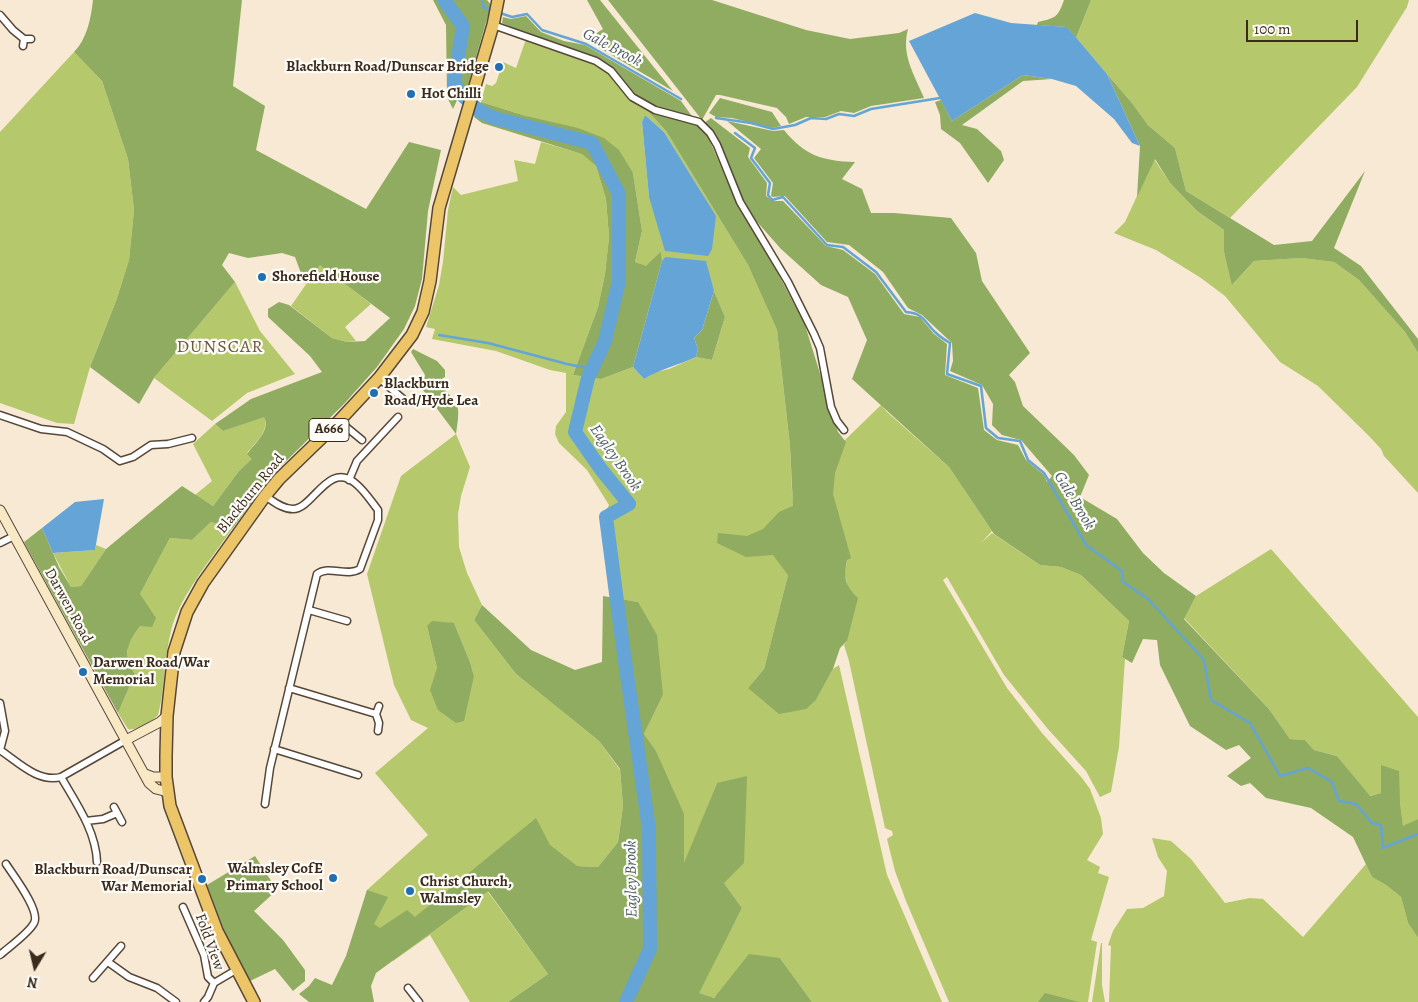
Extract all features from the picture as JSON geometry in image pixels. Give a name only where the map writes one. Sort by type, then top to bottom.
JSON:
[{"type":"highway","name":"Blackburn Road","points":[[254,1002],[217,931],[170,806],[166,777],[167,716],[174,652],[187,612],[203,583],[265,496],[279,479],[380,378],[412,335],[423,312],[430,280],[438,208],[498,2]]},
{"type":"main road","name":"Darwen Road","points":[[0,510],[152,787],[168,792]]},
{"type":"main road","points":[[126,740],[160,722],[167,716]]},
{"type":"main road","points":[[145,774],[153,777],[166,777]]},
{"type":"street","points":[[0,15],[26,42]]},
{"type":"street","points":[[493,23],[596,61],[610,71],[632,97],[655,110],[701,123],[717,145],[740,202],[805,313],[820,348],[831,407],[840,426],[844,430]]},
{"type":"street","points":[[380,378],[403,399]]},
{"type":"street","points":[[0,415],[41,429],[67,432],[103,449],[120,462],[151,445],[168,444],[192,438]]},
{"type":"street","points":[[349,480],[357,461],[398,417]]},
{"type":"street","points":[[339,421],[362,440]]},
{"type":"street","points":[[265,496],[287,508],[299,508],[304,506],[327,483],[339,478],[356,483],[378,510],[378,520],[360,569],[351,572],[324,570],[317,574],[274,749],[265,804]]},
{"type":"street","points":[[0,543],[14,536]]},
{"type":"street","points":[[309,610],[345,618]]},
{"type":"street","points":[[289,688],[376,714]]},
{"type":"street","points":[[0,703],[5,731],[0,750],[38,775],[52,779],[61,777],[126,740]]},
{"type":"street","points":[[378,731],[379,722],[376,714],[379,706]]},
{"type":"street","points":[[274,749],[358,775]]},
{"type":"street","points":[[348,780],[350,773]]},
{"type":"street","points":[[61,777],[86,821],[97,854],[97,862]]},
{"type":"street","points":[[86,821],[103,819],[115,810],[122,822]]},
{"type":"street","points":[[0,955],[31,927],[36,919],[35,910],[6,864]]},
{"type":"street","name":"Fold View","points":[[183,907],[204,955],[208,977],[214,983]]},
{"type":"street","points":[[93,978],[122,946]]},
{"type":"street","points":[[108,962],[129,977],[157,988],[176,1002]]},
{"type":"street","points":[[204,1002],[214,983],[236,970]]},
{"type":"street","points":[[409,987],[419,1002]]},
{"type":"green space","points":[[93,0],[242,0],[233,86],[265,106],[256,150],[366,209],[409,142],[441,150],[428,211],[422,279],[415,306],[404,329],[377,367],[344,404],[272,475],[232,529],[211,522],[192,540],[170,538],[140,594],[156,618],[152,627],[140,626],[129,644],[128,660],[135,674],[118,713],[24,542],[42,528],[59,567],[71,587],[81,586],[106,549],[182,486],[213,506],[239,471],[252,459],[247,454],[264,432],[266,422],[264,417],[223,431],[215,424],[251,399],[322,372],[310,356],[268,317],[268,309],[279,302],[289,305],[332,338],[347,342],[365,341],[390,318],[320,265],[305,284],[295,257],[282,253],[248,258],[229,253],[222,265],[235,282],[154,378],[139,404],[90,367],[116,301],[129,260],[134,210],[128,159],[102,81],[74,52],[85,35],[90,21]]},
{"type":"green space","points":[[433,0],[441,0],[459,26],[450,82],[458,98],[453,109],[447,97],[446,25]]},
{"type":"green space","points":[[449,0],[487,0],[491,5],[466,92],[457,81],[468,25]]},
{"type":"green space","points":[[587,0],[600,0],[673,91],[586,40],[603,29]]},
{"type":"green space","points":[[608,0],[712,0],[806,30],[850,39],[899,33],[908,29],[906,38],[907,56],[924,98],[871,106],[854,113],[841,111],[825,117],[806,117],[789,124],[786,117],[777,108],[716,95],[702,120]]},
{"type":"green space","points":[[1064,0],[1091,0],[1076,38],[1067,27],[1037,25],[1038,22],[1056,16]]},
{"type":"green space","points":[[1091,0],[1409,0],[1407,7],[1357,87],[1230,218],[1186,191],[1175,148],[1148,125],[1132,103],[1076,38]]},
{"type":"green space","points":[[526,16],[541,32],[564,41],[585,45],[681,101],[694,119],[656,108],[635,95],[615,73],[502,23],[503,17],[511,19]]},
{"type":"green space","points":[[526,39],[595,63],[608,72],[630,100],[646,109],[666,131],[748,265],[777,330],[790,446],[796,534],[788,575],[764,669],[748,688],[816,700],[833,669],[839,665],[887,875],[942,1002],[812,1002],[780,958],[713,998],[698,993],[742,908],[724,883],[717,783],[684,865],[655,749],[644,734],[663,695],[638,602],[613,598],[611,574],[608,570],[603,516],[609,505],[587,470],[559,443],[555,434],[556,426],[566,412],[566,373],[550,370],[496,351],[432,339],[435,329],[426,327],[439,285],[448,210],[453,187],[461,195],[518,181],[514,160],[535,164],[541,142],[583,154],[596,166],[606,199],[609,237],[605,274],[598,307],[573,375],[601,379],[633,367],[644,379],[656,372],[669,369],[696,357],[712,360],[725,317],[714,291],[665,257],[662,261],[661,251],[646,267],[635,262],[642,231],[633,173],[526,116],[481,102],[486,84],[492,86],[496,83],[503,62],[516,68]],"holes":[[[645,115],[664,132],[706,200],[649,197],[642,122]]]},
{"type":"green space","points":[[74,52],[102,81],[128,159],[134,210],[129,260],[116,301],[90,367],[74,424],[57,423],[0,403],[0,132]]},
{"type":"green space","points":[[1107,74],[1148,125],[1175,148],[1186,191],[1274,245],[1312,241],[1365,171],[1334,248],[1361,266],[1418,339],[1418,353],[1405,332],[1359,280],[1334,262],[1301,258],[1254,261],[1232,285],[1224,252],[1224,230],[1197,211],[1170,183],[1155,159],[1137,197],[1140,146]]},
{"type":"green space","points":[[1023,75],[1052,79],[1023,81],[962,125],[977,129],[1001,151],[1004,160],[988,183],[960,143],[941,129],[940,115],[935,102],[941,100],[952,121]]},
{"type":"green space","points":[[720,98],[772,112],[781,126],[773,128],[732,118],[716,117],[709,113]]},
{"type":"green space","points":[[481,102],[526,116],[578,128],[604,138],[619,150],[633,173],[642,231],[635,262],[646,266],[661,251],[662,261],[633,367],[601,379],[573,375],[598,307],[605,274],[609,237],[606,199],[596,166],[582,154],[482,123],[474,117]]},
{"type":"green space","points":[[646,109],[695,123],[706,132],[736,202],[772,262],[805,325],[838,432],[846,442],[835,473],[833,494],[851,558],[847,560],[846,581],[858,598],[847,641],[840,648],[833,669],[816,700],[806,709],[779,714],[748,688],[764,669],[788,575],[773,555],[746,557],[717,543],[718,533],[747,536],[763,529],[779,512],[793,506],[790,446],[777,330],[748,265],[666,131]]},
{"type":"green space","points":[[711,118],[750,148],[748,157],[767,183],[766,196],[773,201],[783,201],[826,246],[843,250],[875,274],[904,314],[920,317],[934,334],[947,344],[945,375],[978,388],[984,430],[997,440],[1018,445],[1026,460],[1044,475],[1047,482],[1052,476],[1021,440],[1002,435],[992,425],[993,404],[982,385],[950,371],[953,361],[952,343],[922,315],[908,308],[883,272],[849,245],[827,242],[785,196],[772,197],[773,183],[754,158],[761,149],[727,121],[773,131],[784,130],[799,146],[815,155],[833,160],[855,162],[842,179],[862,189],[871,213],[951,218],[976,253],[982,281],[1030,353],[1009,375],[1015,382],[1023,406],[1074,455],[1089,475],[1080,497],[1117,519],[1143,553],[1164,573],[1196,596],[1184,619],[1269,709],[1290,739],[1305,740],[1314,750],[1337,756],[1370,796],[1381,793],[1381,765],[1399,771],[1403,826],[1418,819],[1418,938],[1408,923],[1401,897],[1372,877],[1353,837],[1311,808],[1266,798],[1250,783],[1241,786],[1227,776],[1251,758],[1239,745],[1226,750],[1190,726],[1160,665],[1157,640],[1143,639],[1132,663],[1122,657],[1129,621],[1081,575],[1061,567],[1040,565],[994,534],[949,467],[852,379],[867,340],[848,297],[821,285],[781,249],[751,215],[704,123]]},
{"type":"green space","points":[[1154,159],[1170,183],[1197,211],[1224,230],[1224,252],[1233,284],[1254,261],[1301,258],[1334,262],[1359,280],[1405,332],[1418,353],[1418,493],[1384,456],[1381,449],[1369,436],[1318,386],[1280,362],[1225,296],[1201,278],[1156,250],[1114,233],[1125,222]]},
{"type":"green space","points":[[320,264],[371,304],[345,327],[356,341],[347,342],[332,338],[291,306]]},
{"type":"green space","points":[[235,282],[260,331],[295,374],[247,393],[212,421],[154,378]]},
{"type":"green space","points":[[714,291],[725,317],[712,360],[696,357],[698,349],[694,338],[702,330]]},
{"type":"green space","points":[[413,349],[437,361],[445,370],[445,377],[437,382],[457,404],[456,434],[423,390],[425,375],[411,352]]},
{"type":"green space","points":[[881,405],[949,467],[992,531],[981,543],[992,533],[1040,565],[1061,567],[1081,575],[1129,621],[1122,657],[1125,659],[1119,747],[1111,792],[1100,797],[1086,771],[1047,728],[1004,675],[947,577],[943,580],[1007,688],[1042,733],[1090,789],[1101,818],[1103,834],[1087,860],[1100,867],[1098,873],[1109,877],[1091,940],[1097,942],[1088,1002],[949,1002],[895,871],[887,839],[893,835],[892,831],[885,828],[844,645],[847,641],[848,588],[845,575],[847,560],[830,485],[844,441]]},
{"type":"green space","points":[[264,416],[265,427],[263,432],[247,453],[253,459],[239,471],[213,506],[195,495],[212,481],[193,444],[215,424],[223,431]]},
{"type":"green space","points":[[456,434],[470,467],[461,496],[458,514],[459,547],[467,573],[482,605],[474,620],[516,674],[599,741],[620,770],[623,806],[618,842],[598,867],[577,866],[488,892],[548,974],[508,1002],[470,1002],[430,935],[393,961],[359,918],[367,890],[428,835],[375,773],[428,728],[411,720],[394,685],[367,574],[401,476]],"holes":[[[454,623],[474,676],[437,668],[427,626]]]},
{"type":"green space","points":[[211,522],[232,529],[197,578],[175,618],[169,642],[158,715],[136,729],[128,729],[118,713],[135,674],[127,661],[128,645],[140,626],[140,594],[170,538],[192,540]]},
{"type":"green space","points":[[96,545],[106,549],[81,586],[71,587],[53,553],[95,550]]},
{"type":"green space","points":[[1271,549],[1418,717],[1418,819],[1403,827],[1400,802],[1381,793],[1369,796],[1337,756],[1314,750],[1305,740],[1290,739],[1269,709],[1184,618],[1196,596]]},
{"type":"green space","points":[[603,596],[638,602],[657,635],[663,695],[644,734],[655,749],[684,814],[684,863],[717,783],[747,776],[744,863],[724,883],[742,908],[699,993],[714,998],[749,954],[780,958],[812,1002],[508,1002],[548,974],[488,891],[376,973],[371,986],[374,1002],[309,1002],[299,994],[315,978],[332,985],[346,956],[367,890],[388,897],[374,924],[380,928],[407,910],[415,917],[536,818],[550,845],[577,866],[598,867],[618,842],[623,806],[620,769],[599,741],[516,674],[474,620],[482,605],[531,650],[575,670],[602,662]]},
{"type":"green space","points":[[432,621],[454,623],[470,662],[474,676],[464,721],[456,723],[438,710],[430,690],[437,668],[427,626]]},
{"type":"green space","points":[[1152,838],[1171,841],[1191,859],[1225,903],[1250,898],[1263,899],[1303,937],[1366,864],[1372,877],[1401,897],[1408,923],[1418,938],[1418,1002],[1109,1002],[1111,946],[1108,945],[1113,931],[1127,909],[1143,908],[1164,896],[1167,871],[1158,857]]},
{"type":"green space","points":[[255,856],[277,890],[254,911],[283,940],[305,970],[305,981],[293,991],[275,969],[250,981],[229,944],[207,885]]},
{"type":"green space","points":[[1101,943],[1102,985],[1105,1002],[1092,1002]]},
{"type":"green space","points":[[1045,993],[1079,1002],[1038,1002]]},
{"type":"water","points":[[975,13],[1011,23],[1067,27],[1107,74],[1140,146],[1132,143],[1114,119],[1076,86],[1052,79],[1023,75],[952,121],[909,41]]},
{"type":"water","points":[[645,115],[664,132],[716,216],[712,249],[708,256],[665,251],[649,197],[642,122]]},
{"type":"water","points":[[665,257],[706,261],[714,291],[702,330],[694,338],[698,349],[696,357],[656,372],[644,379],[633,367],[662,261]]},
{"type":"water","points":[[104,499],[95,550],[53,553],[42,528],[75,502]]},
{"type":"waterway","name":"Eagley Brook","points":[[444,0],[463,26],[454,83],[461,94],[479,111],[494,118],[592,143],[619,194],[619,281],[605,341],[588,378],[575,432],[600,468],[629,504],[606,517],[649,829],[650,949],[626,1002]]},
{"type":"waterway","name":"Gale Brook","points":[[482,0],[484,8],[492,10]]},
{"type":"waterway","name":"Gale Brook","points":[[500,13],[512,17],[527,14],[542,30],[586,44],[681,99]]},
{"type":"waterway","points":[[716,118],[751,123],[773,129],[795,125],[811,118],[826,119],[839,114],[854,116],[871,109],[940,98]]},
{"type":"waterway","name":"Gale Brook","points":[[735,133],[755,148],[751,158],[770,183],[768,195],[772,200],[783,197],[827,245],[843,247],[876,272],[906,312],[921,316],[932,329],[950,343],[947,374],[981,386],[986,428],[998,438],[1020,441],[1028,460],[1044,473],[1086,545],[1122,571],[1122,581],[1149,600],[1204,660],[1211,700],[1250,723],[1280,776],[1308,768],[1332,782],[1339,801],[1356,804],[1372,823],[1381,825],[1383,848],[1418,834]]},
{"type":"waterway","points":[[439,335],[488,343],[592,369]]},
{"type":"place","name":"Blackburn Road/Dunscar Bridge","points":[[499,67]]},
{"type":"place","name":"Hot Chilli","points":[[411,94]]},
{"type":"place","name":"Shorefield House","points":[[262,277]]},
{"type":"place","name":"Blackburn Road/Hyde Lea","points":[[374,393]]},
{"type":"place","name":"Darwen Road/War Memorial","points":[[83,672]]},
{"type":"place","name":"Walmsley CofE Primary School","points":[[333,878]]},
{"type":"place","name":"Blackburn Road/Dunscar War Memorial","points":[[202,879]]},
{"type":"place","name":"Christ Church, Walmsley","points":[[410,891]]},
{"type":"district","name":"DUNSCAR","points":[[220,348]]}]
